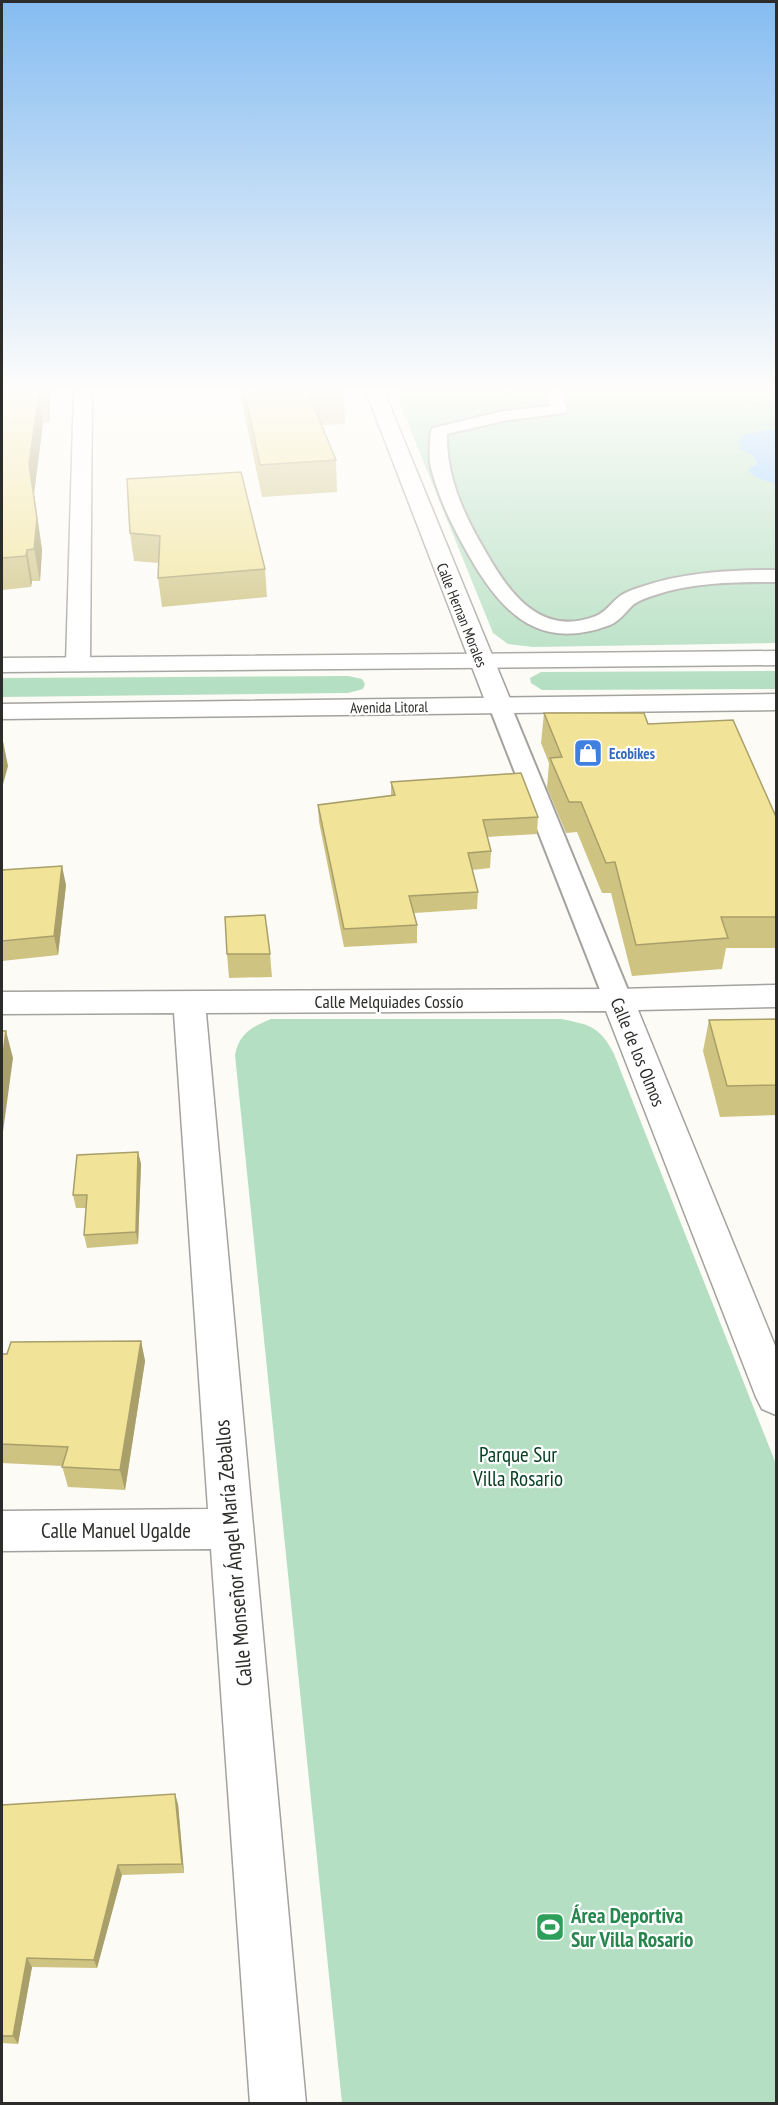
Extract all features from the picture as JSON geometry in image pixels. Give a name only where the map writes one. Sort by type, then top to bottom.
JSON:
[{"type":"street","points":[[78,664],[81,487]]},
{"type":"street","name":"Calle Hernan Morales","points":[[412,487],[500,706]]},
{"type":"street","points":[[2,665],[777,658]]},
{"type":"street","name":"Avenida Litoral","points":[[2,712],[777,702]]},
{"type":"street","name":"Calle Melquiades Cossío","points":[[2,1003],[618,1000],[777,996]]},
{"type":"street","name":"Calle de los Olmos","points":[[618,1000],[777,1397]]},
{"type":"street","name":"Calle Monseñor Ángel María Zeballos","points":[[189,1001],[278,2103]]},
{"type":"street","name":"Calle Manuel Ugalde","points":[[2,1531],[231,1529]]},
{"type":"lane","points":[[448,487],[462,527],[496,588],[524,616],[546,627],[579,627],[607,619],[630,598],[660,588],[744,576],[777,576]]},
{"type":"lane","name":"Calle de los Olmos","points":[[500,706],[618,1000]]},
{"type":"green space","points":[[434,487],[776,487],[776,643],[533,647],[508,644],[493,633]]},
{"type":"green space","points":[[776,671],[776,689],[542,690],[531,683],[530,678],[541,672]]},
{"type":"green space","points":[[348,676],[362,679],[365,684],[363,689],[348,693],[2,697],[2,678]]},
{"type":"green space","name":"Parque Sur Villa Rosario","points":[[271,1019],[561,1019],[594,1029],[604,1038],[614,1054],[776,1464],[776,2103],[342,2103],[235,1055],[240,1041],[247,1032]]},
{"type":"building","points":[[2,487],[32,487],[37,519],[34,549],[27,550],[26,556],[2,558]]},
{"type":"building","points":[[127,487],[245,487],[265,569],[158,578],[160,536],[130,533]]},
{"type":"building","points":[[544,713],[644,713],[648,724],[733,720],[777,819],[777,917],[721,917],[728,938],[636,945],[615,862],[606,863],[581,802],[569,802],[550,758],[562,757]]},
{"type":"building","points":[[521,773],[538,817],[483,820],[491,851],[468,853],[478,892],[409,896],[417,925],[344,929],[318,805],[395,795],[391,782]]},
{"type":"building","points":[[62,866],[54,936],[2,941],[2,870]]},
{"type":"building","points":[[265,915],[270,954],[227,954],[225,917]]},
{"type":"building","points":[[777,1019],[777,1085],[727,1086],[709,1020]]},
{"type":"building","points":[[2,1031],[6,1031],[2,1063]]},
{"type":"building","points":[[138,1152],[136,1232],[84,1235],[87,1195],[73,1195],[77,1155]]},
{"type":"building","points":[[141,1341],[120,1470],[62,1467],[68,1447],[2,1444],[2,1354],[7,1354],[11,1342]]},
{"type":"building","points":[[175,1794],[182,1864],[118,1865],[94,1960],[27,1958],[13,2036],[2,2036],[2,1805]]},
{"type":"place","name":"Ecobikes","points":[[588,753]]},
{"type":"place","name":"Área Deportiva Sur Villa Rosario","points":[[550,1927]]}]
